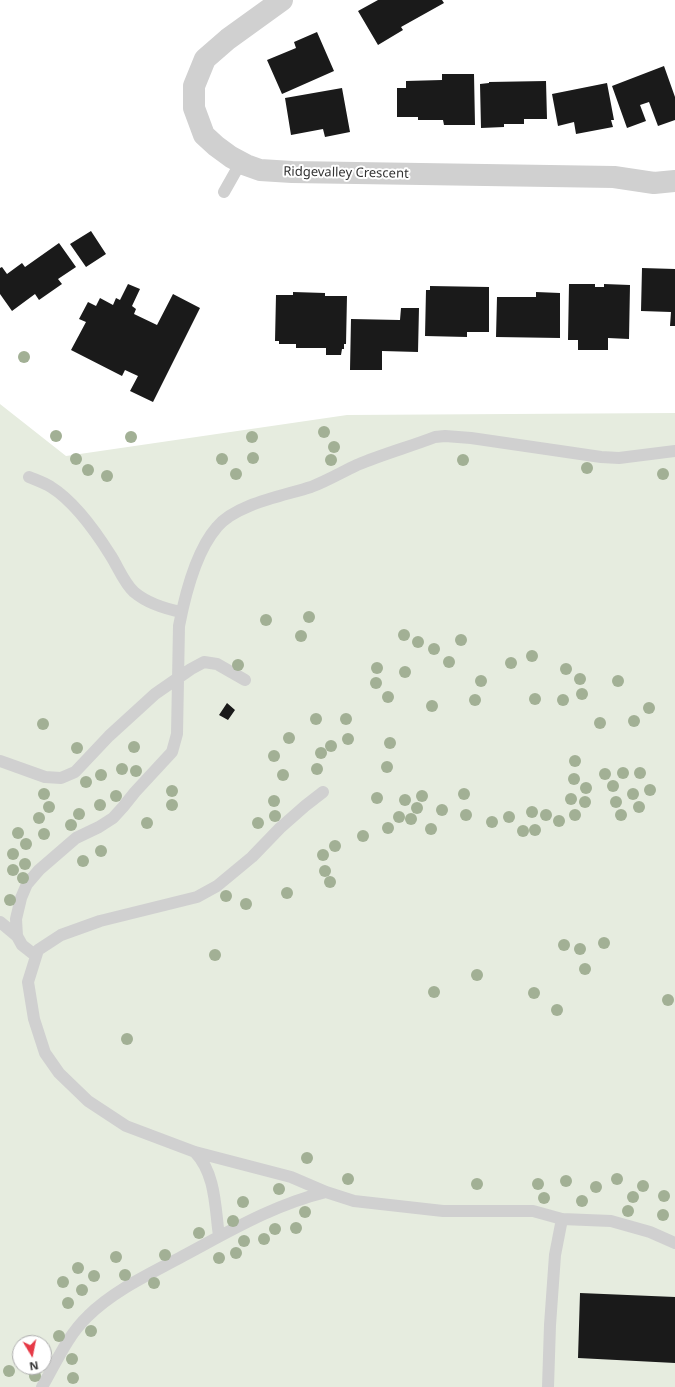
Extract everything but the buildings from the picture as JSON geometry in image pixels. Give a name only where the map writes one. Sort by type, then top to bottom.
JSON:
[{"type":"street","name":"Ridgevalley Crescent","points":[[282,0],[228,39],[205,59],[194,86],[194,108],[204,135],[231,157],[246,165],[260,170],[292,172],[614,178],[654,182],[675,181]]},
{"type":"lane","points":[[224,192],[241,162]]},
{"type":"lane","points":[[17,936],[16,919],[21,898],[27,884],[31,879],[39,870],[76,838],[99,827],[113,818],[172,752],[177,734],[179,626],[190,580],[206,544],[217,526],[236,512],[264,501],[310,487],[330,479],[357,465],[435,437],[445,436],[471,438],[601,457],[619,458],[675,451]]},
{"type":"lane","points":[[29,477],[51,486],[66,498],[88,522],[128,585],[135,592],[155,604],[169,610],[182,612]]},
{"type":"lane","points":[[0,761],[45,777],[61,778],[75,772],[135,711],[178,678],[204,662],[217,664],[245,680]]},
{"type":"lane","points":[[324,792],[305,806],[280,828],[252,857],[217,886],[197,897],[100,921],[61,935],[38,950],[28,982],[34,1019],[45,1053],[59,1073],[88,1101],[126,1126],[196,1152],[291,1177],[326,1192],[354,1201],[443,1211],[533,1211],[562,1220],[611,1221],[650,1232],[675,1243]]},
{"type":"lane","points":[[0,922],[17,936],[22,945],[36,956]]},
{"type":"lane","points":[[196,1152],[202,1159],[208,1174],[215,1204],[219,1236]]},
{"type":"lane","points":[[42,1387],[60,1352],[87,1316],[112,1296],[239,1225],[302,1198],[326,1192]]},
{"type":"lane","points":[[548,1387],[549,1333],[555,1255],[562,1220]]},
{"type":"shaded area","points":[[0,404],[66,456],[347,415],[675,413],[675,1387],[0,1387]]}]
